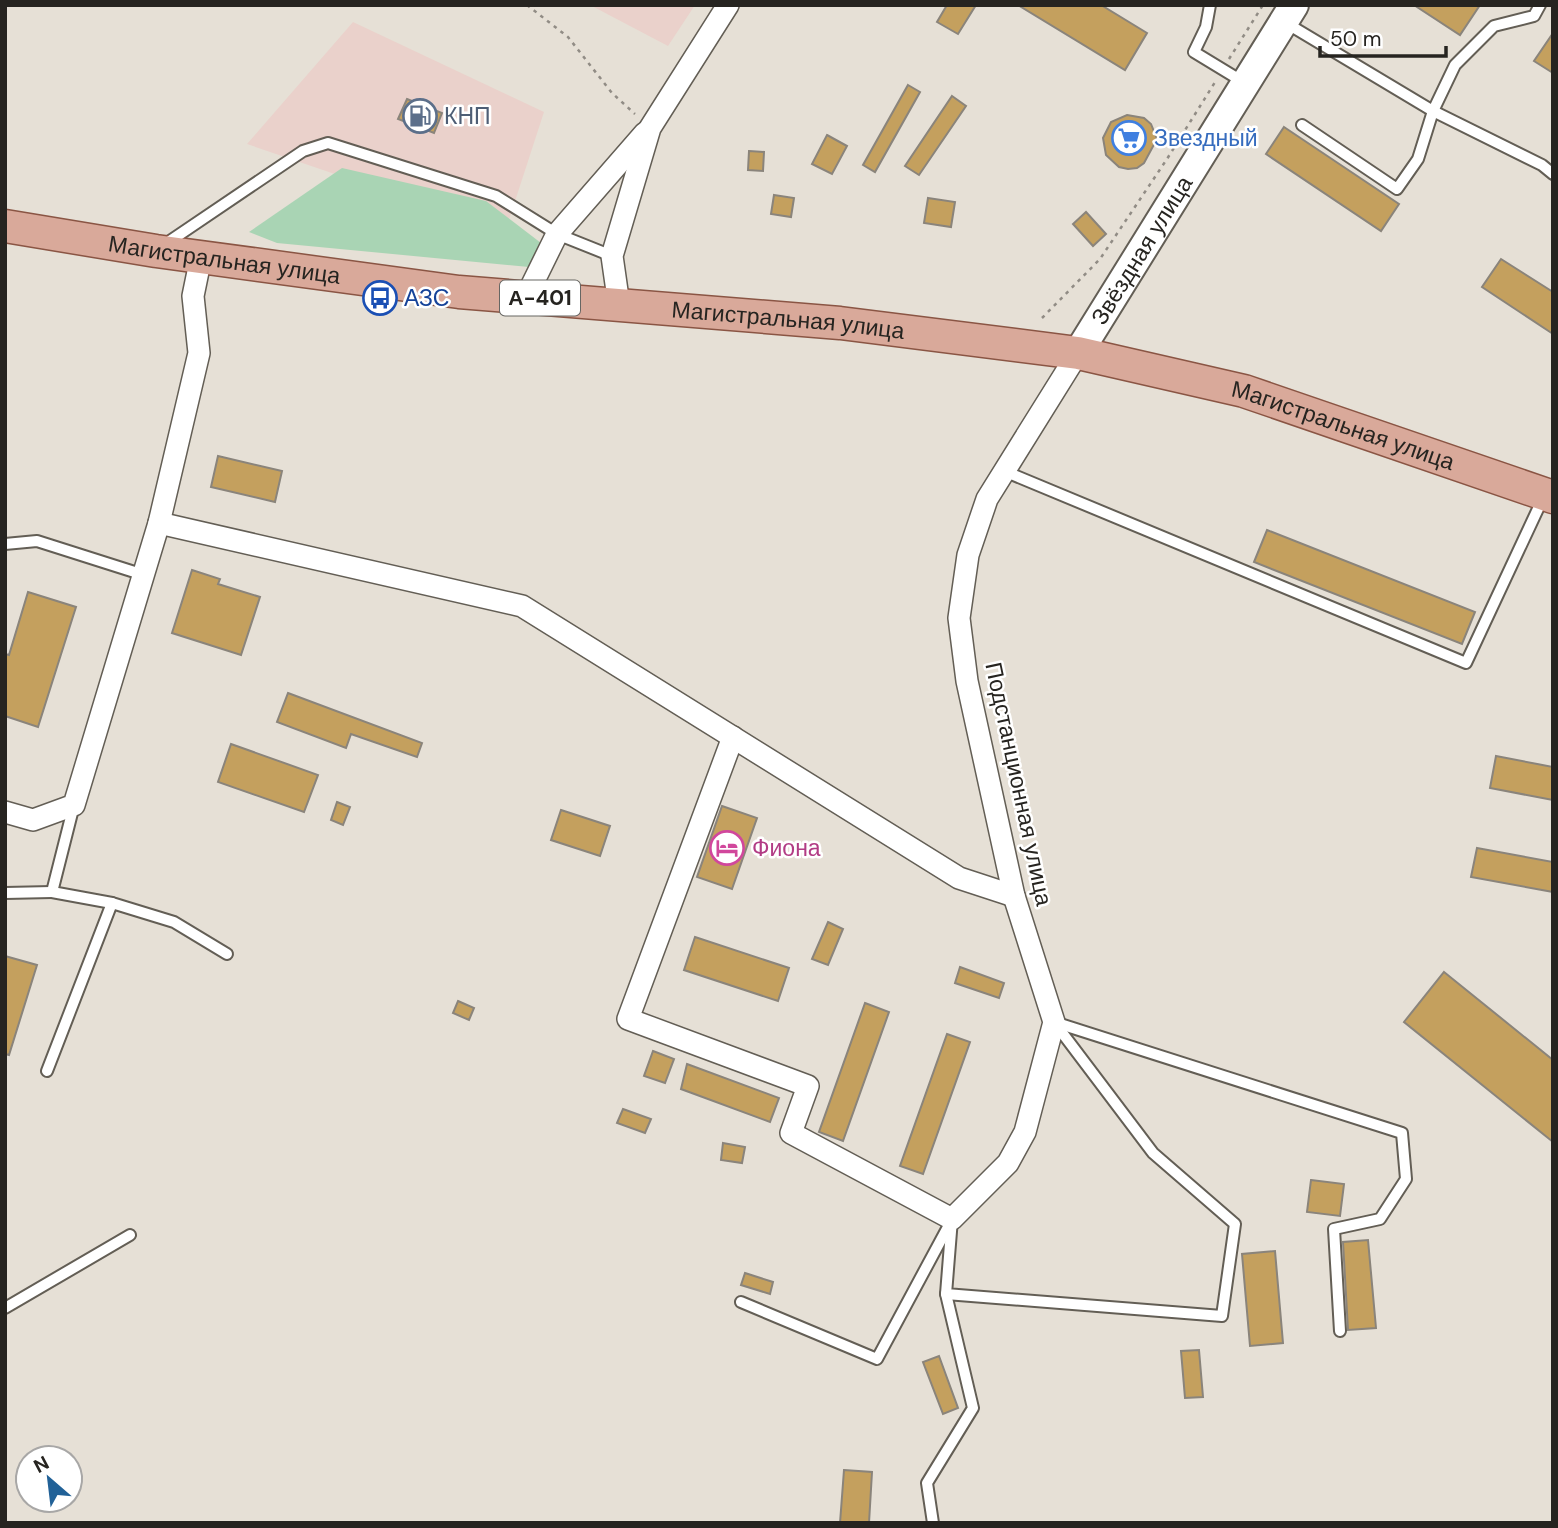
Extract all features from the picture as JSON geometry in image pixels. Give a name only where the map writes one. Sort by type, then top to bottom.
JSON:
[{"type":"main road","name":"Магистральная улица","points":[[5,226],[156,251],[459,292],[840,323],[1078,353],[1244,391],[1550,491]]},
{"type":"street","points":[[526,297],[557,234],[650,128],[728,5]]},
{"type":"street","name":"Звёздная улица","points":[[1078,353],[1234,76],[1280,11]]},
{"type":"street","points":[[619,305],[612,256],[650,128]]},
{"type":"street","points":[[5,812],[33,820],[74,805],[138,573],[159,523],[198,353],[192,296],[201,257]]},
{"type":"street","name":"Подстанционная улица","points":[[1054,1022],[1014,896],[967,681],[959,618],[968,555],[987,499],[1078,353]]},
{"type":"street","points":[[159,523],[522,606],[959,878],[1014,896]]},
{"type":"street","points":[[733,737],[628,1019],[808,1087],[790,1133],[952,1219],[1008,1163],[1025,1132],[1054,1022]]},
{"type":"lane","points":[[1210,5],[1206,27],[1194,52],[1234,76]]},
{"type":"lane","points":[[1302,125],[1397,189],[1418,159],[1433,111],[1455,65],[1494,26],[1534,16],[1541,5]]},
{"type":"lane","points":[[1280,11],[1433,111],[1542,165],[1553,174]]},
{"type":"lane","points":[[156,251],[303,151],[328,143],[496,196],[557,234],[612,256]]},
{"type":"lane","points":[[1004,471],[1466,663],[1550,491]]},
{"type":"lane","points":[[5,544],[37,541],[138,573]]},
{"type":"lane","points":[[52,892],[74,805]]},
{"type":"lane","points":[[5,893],[52,892],[112,903],[174,922],[227,954]]},
{"type":"lane","points":[[47,1071],[112,903]]},
{"type":"lane","points":[[946,1294],[1222,1317],[1235,1224],[1153,1153],[1054,1022]]},
{"type":"lane","points":[[1054,1022],[1402,1133],[1406,1179],[1380,1219],[1334,1229],[1340,1331]]},
{"type":"lane","points":[[933,1523],[927,1483],[973,1408],[946,1294],[952,1219]]},
{"type":"lane","points":[[741,1302],[877,1359],[952,1219]]},
{"type":"lane","points":[[5,1308],[130,1235]]},
{"type":"path","points":[[527,5],[568,37],[612,93],[650,128]]},
{"type":"path","points":[[1042,318],[1100,259],[1167,159],[1234,76],[1280,11]]},
{"type":"shaded area","points":[[590,5],[695,5],[668,46]]},
{"type":"shaded area","points":[[353,22],[544,112],[505,232],[247,144]]},
{"type":"green space","points":[[342,168],[486,201],[541,243],[529,267],[277,243],[249,232]]},
{"type":"building","points":[[947,5],[976,5],[958,34],[937,22]]},
{"type":"building","points":[[1018,5],[1101,5],[1147,33],[1125,70]]},
{"type":"building","points":[[1414,5],[1480,5],[1460,35]]},
{"type":"building","points":[[1553,33],[1553,73],[1534,61]]},
{"type":"building","points":[[908,85],[920,92],[875,172],[863,165]]},
{"type":"building","points":[[952,96],[966,106],[919,175],[905,166]]},
{"type":"building","name":"КНП","points":[[407,99],[442,113],[434,133],[398,119]]},
{"type":"building","points":[[1127,115],[1144,118],[1151,124],[1157,139],[1144,163],[1137,168],[1128,169],[1119,167],[1106,155],[1103,138],[1111,122]]},
{"type":"building","points":[[1284,127],[1399,204],[1381,231],[1266,154]]},
{"type":"building","points":[[827,135],[847,146],[832,174],[812,164]]},
{"type":"building","points":[[749,151],[764,152],[763,171],[748,170]]},
{"type":"building","points":[[774,195],[794,198],[791,217],[771,214]]},
{"type":"building","points":[[928,198],[955,202],[951,227],[924,223]]},
{"type":"building","points":[[1086,212],[1106,234],[1093,246],[1073,224]]},
{"type":"building","points":[[1501,259],[1553,292],[1553,334],[1482,287]]},
{"type":"building","points":[[218,456],[282,471],[275,502],[211,487]]},
{"type":"building","points":[[1267,530],[1475,612],[1462,644],[1254,562]]},
{"type":"building","points":[[192,570],[220,579],[218,584],[260,597],[241,655],[172,633]]},
{"type":"building","points":[[28,592],[76,607],[38,727],[5,716],[5,654],[9,655]]},
{"type":"building","points":[[288,693],[422,743],[417,757],[351,734],[346,748],[277,722]]},
{"type":"building","points":[[231,744],[318,775],[304,812],[218,782]]},
{"type":"building","points":[[1496,756],[1553,767],[1553,800],[1490,788]]},
{"type":"building","points":[[337,802],[350,807],[343,825],[331,820]]},
{"type":"building","name":"Фиона","points":[[722,806],[757,818],[732,889],[697,877]]},
{"type":"building","points":[[561,810],[610,826],[600,856],[551,840]]},
{"type":"building","points":[[1477,848],[1553,862],[1553,892],[1471,877]]},
{"type":"building","points":[[828,922],[843,929],[828,965],[812,959]]},
{"type":"building","points":[[695,937],[789,968],[778,1001],[684,970]]},
{"type":"building","points":[[5,956],[37,965],[9,1055],[5,1054]]},
{"type":"building","points":[[960,967],[1004,983],[999,998],[955,983]]},
{"type":"building","points":[[1444,972],[1553,1060],[1553,1142],[1404,1022]]},
{"type":"building","points":[[458,1001],[474,1008],[469,1020],[453,1013]]},
{"type":"building","points":[[865,1003],[889,1012],[843,1141],[819,1132]]},
{"type":"building","points":[[947,1034],[970,1042],[923,1174],[900,1166]]},
{"type":"building","points":[[653,1051],[674,1059],[665,1083],[644,1076]]},
{"type":"building","points":[[687,1064],[779,1098],[770,1122],[681,1089]]},
{"type":"building","points":[[623,1109],[651,1119],[645,1133],[617,1123]]},
{"type":"building","points":[[723,1143],[745,1147],[742,1163],[721,1160]]},
{"type":"building","points":[[1311,1180],[1344,1184],[1340,1216],[1307,1212]]},
{"type":"building","points":[[1368,1240],[1376,1328],[1348,1330],[1343,1242]]},
{"type":"building","points":[[1275,1251],[1283,1343],[1250,1346],[1242,1254]]},
{"type":"building","points":[[745,1273],[773,1282],[770,1294],[741,1285]]},
{"type":"building","points":[[1199,1350],[1203,1397],[1185,1398],[1181,1351]]},
{"type":"building","points":[[939,1356],[958,1408],[943,1414],[923,1362]]},
{"type":"building","points":[[844,1470],[872,1472],[869,1523],[840,1523]]},
{"type":"place","name":"КНП","points":[[420,116]]},
{"type":"place","name":"Звездный","points":[[1129,138]]},
{"type":"place","name":"АЗС","points":[[380,298]]},
{"type":"place","name":"Фиона","points":[[727,848]]}]
